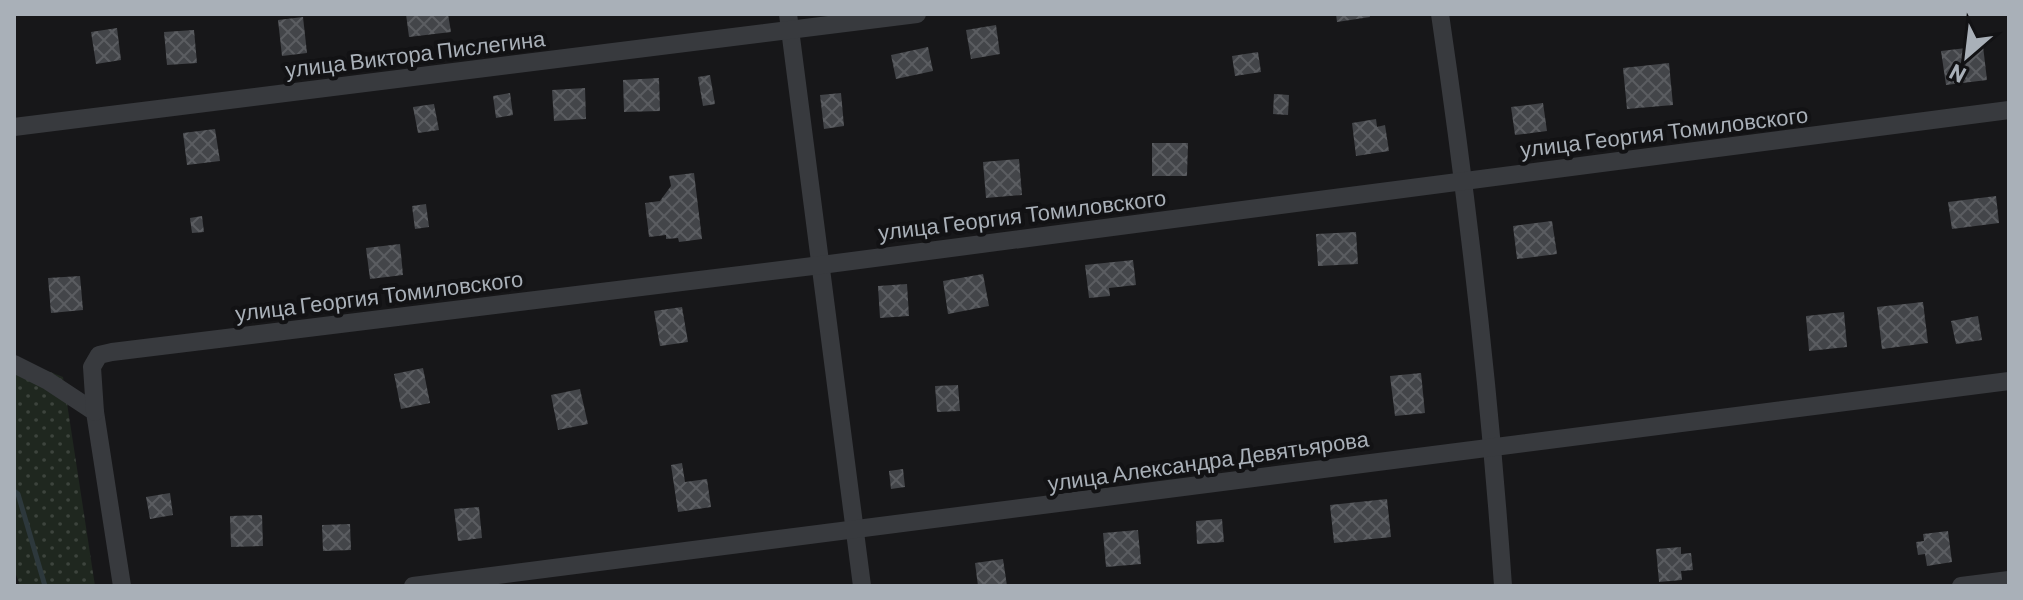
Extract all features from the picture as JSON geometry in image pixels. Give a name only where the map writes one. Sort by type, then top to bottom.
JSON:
[{"type":"street","name":"улица Виктора Пислегина","points":[[14,127],[790,22],[917,14]]},
{"type":"street","points":[[1440,14],[1465,181],[1493,447],[1503,586]]},
{"type":"street","points":[[790,22],[862,586]]},
{"type":"street","name":"улица Георгия Томиловского","points":[[95,412],[92,367],[99,355],[112,352],[821,265],[2009,110]]},
{"type":"street","points":[[14,364],[48,381],[95,412],[122,586]]},
{"type":"street","name":"улица Александра Девятьярова","points":[[413,586],[2009,381]]},
{"type":"street","points":[[1961,586],[2009,580]]},
{"type":"shaded area","points":[[14,358],[63,377],[95,586],[20,586],[14,569]]},
{"type":"building","points":[[406,14],[448,14],[451,32],[409,37]]},
{"type":"building","points":[[1336,14],[1369,14],[1370,17],[1337,22]]},
{"type":"building","points":[[303,17],[307,53],[282,56],[278,20]]},
{"type":"building","points":[[996,25],[1000,54],[971,59],[966,30]]},
{"type":"building","points":[[117,28],[121,60],[96,64],[91,32]]},
{"type":"building","points":[[194,30],[197,63],[167,65],[164,32]]},
{"type":"building","points":[[1983,46],[1987,80],[1946,85],[1941,51]]},
{"type":"building","points":[[928,47],[933,71],[896,79],[891,55]]},
{"type":"building","points":[[1258,52],[1261,72],[1235,76],[1232,56]]},
{"type":"building","points":[[1669,63],[1673,105],[1627,109],[1623,68]]},
{"type":"building","points":[[710,75],[715,104],[703,106],[698,77]]},
{"type":"building","points":[[659,78],[660,111],[624,112],[623,80]]},
{"type":"building","points":[[585,88],[586,119],[554,121],[552,90]]},
{"type":"building","points":[[510,93],[513,115],[496,118],[493,96]]},
{"type":"building","points":[[841,93],[844,126],[824,129],[820,95]]},
{"type":"building","points":[[1274,94],[1289,95],[1288,115],[1273,114]]},
{"type":"building","points":[[1543,103],[1547,131],[1515,135],[1511,107]]},
{"type":"building","points":[[434,104],[439,130],[418,133],[413,107]]},
{"type":"building","points":[[1376,119],[1377,127],[1385,125],[1389,151],[1356,156],[1352,123]]},
{"type":"building","points":[[215,129],[220,161],[187,165],[183,133]]},
{"type":"building","points":[[1152,143],[1188,143],[1187,176],[1152,176]]},
{"type":"building","points":[[1019,159],[1022,195],[986,198],[983,162]]},
{"type":"building","points":[[694,173],[702,239],[679,242],[678,238],[666,239],[666,235],[649,237],[645,203],[660,201],[671,186],[669,176]]},
{"type":"building","points":[[1996,196],[1999,223],[1952,229],[1948,202]]},
{"type":"building","points":[[426,204],[429,227],[415,229],[412,206]]},
{"type":"building","points":[[202,216],[204,232],[192,233],[190,218]]},
{"type":"building","points":[[1552,221],[1557,254],[1517,259],[1513,226]]},
{"type":"building","points":[[1356,232],[1358,264],[1318,266],[1316,234]]},
{"type":"building","points":[[400,244],[403,275],[370,279],[366,248]]},
{"type":"building","points":[[1133,260],[1136,285],[1109,288],[1110,296],[1089,298],[1085,265]]},
{"type":"building","points":[[983,274],[989,306],[948,314],[943,281]]},
{"type":"building","points":[[80,276],[83,310],[51,313],[48,278]]},
{"type":"building","points":[[907,284],[909,316],[880,318],[878,286]]},
{"type":"building","points":[[1923,302],[1928,343],[1882,349],[1877,307]]},
{"type":"building","points":[[682,307],[688,342],[660,346],[654,311]]},
{"type":"building","points":[[1844,312],[1847,347],[1809,351],[1806,316]]},
{"type":"building","points":[[1978,316],[1982,340],[1956,344],[1951,321]]},
{"type":"building","points":[[423,368],[430,403],[401,409],[394,374]]},
{"type":"building","points":[[1421,373],[1425,413],[1395,416],[1390,376]]},
{"type":"building","points":[[958,385],[960,411],[937,412],[935,386]]},
{"type":"building","points":[[580,389],[588,424],[558,430],[551,395]]},
{"type":"building","points":[[682,463],[685,482],[707,479],[711,507],[678,512],[671,465]]},
{"type":"building","points":[[903,469],[905,487],[891,489],[889,471]]},
{"type":"building","points":[[170,493],[173,515],[150,519],[146,497]]},
{"type":"building","points":[[1387,499],[1391,537],[1334,543],[1330,505]]},
{"type":"building","points":[[479,507],[482,538],[458,541],[454,509]]},
{"type":"building","points":[[262,515],[263,546],[231,547],[230,516]]},
{"type":"building","points":[[1222,519],[1224,542],[1197,544],[1196,521]]},
{"type":"building","points":[[350,524],[351,550],[323,551],[322,525]]},
{"type":"building","points":[[1138,530],[1141,564],[1106,567],[1103,533]]},
{"type":"building","points":[[1948,531],[1952,562],[1927,566],[1925,554],[1918,555],[1916,542],[1924,541],[1923,534]]},
{"type":"building","points":[[1681,547],[1681,554],[1691,553],[1693,570],[1681,571],[1682,580],[1659,582],[1656,549]]},
{"type":"building","points":[[1003,559],[1007,586],[978,586],[975,563]]},
{"type":"waterway","points":[[14,491],[18,494],[45,586]]}]
